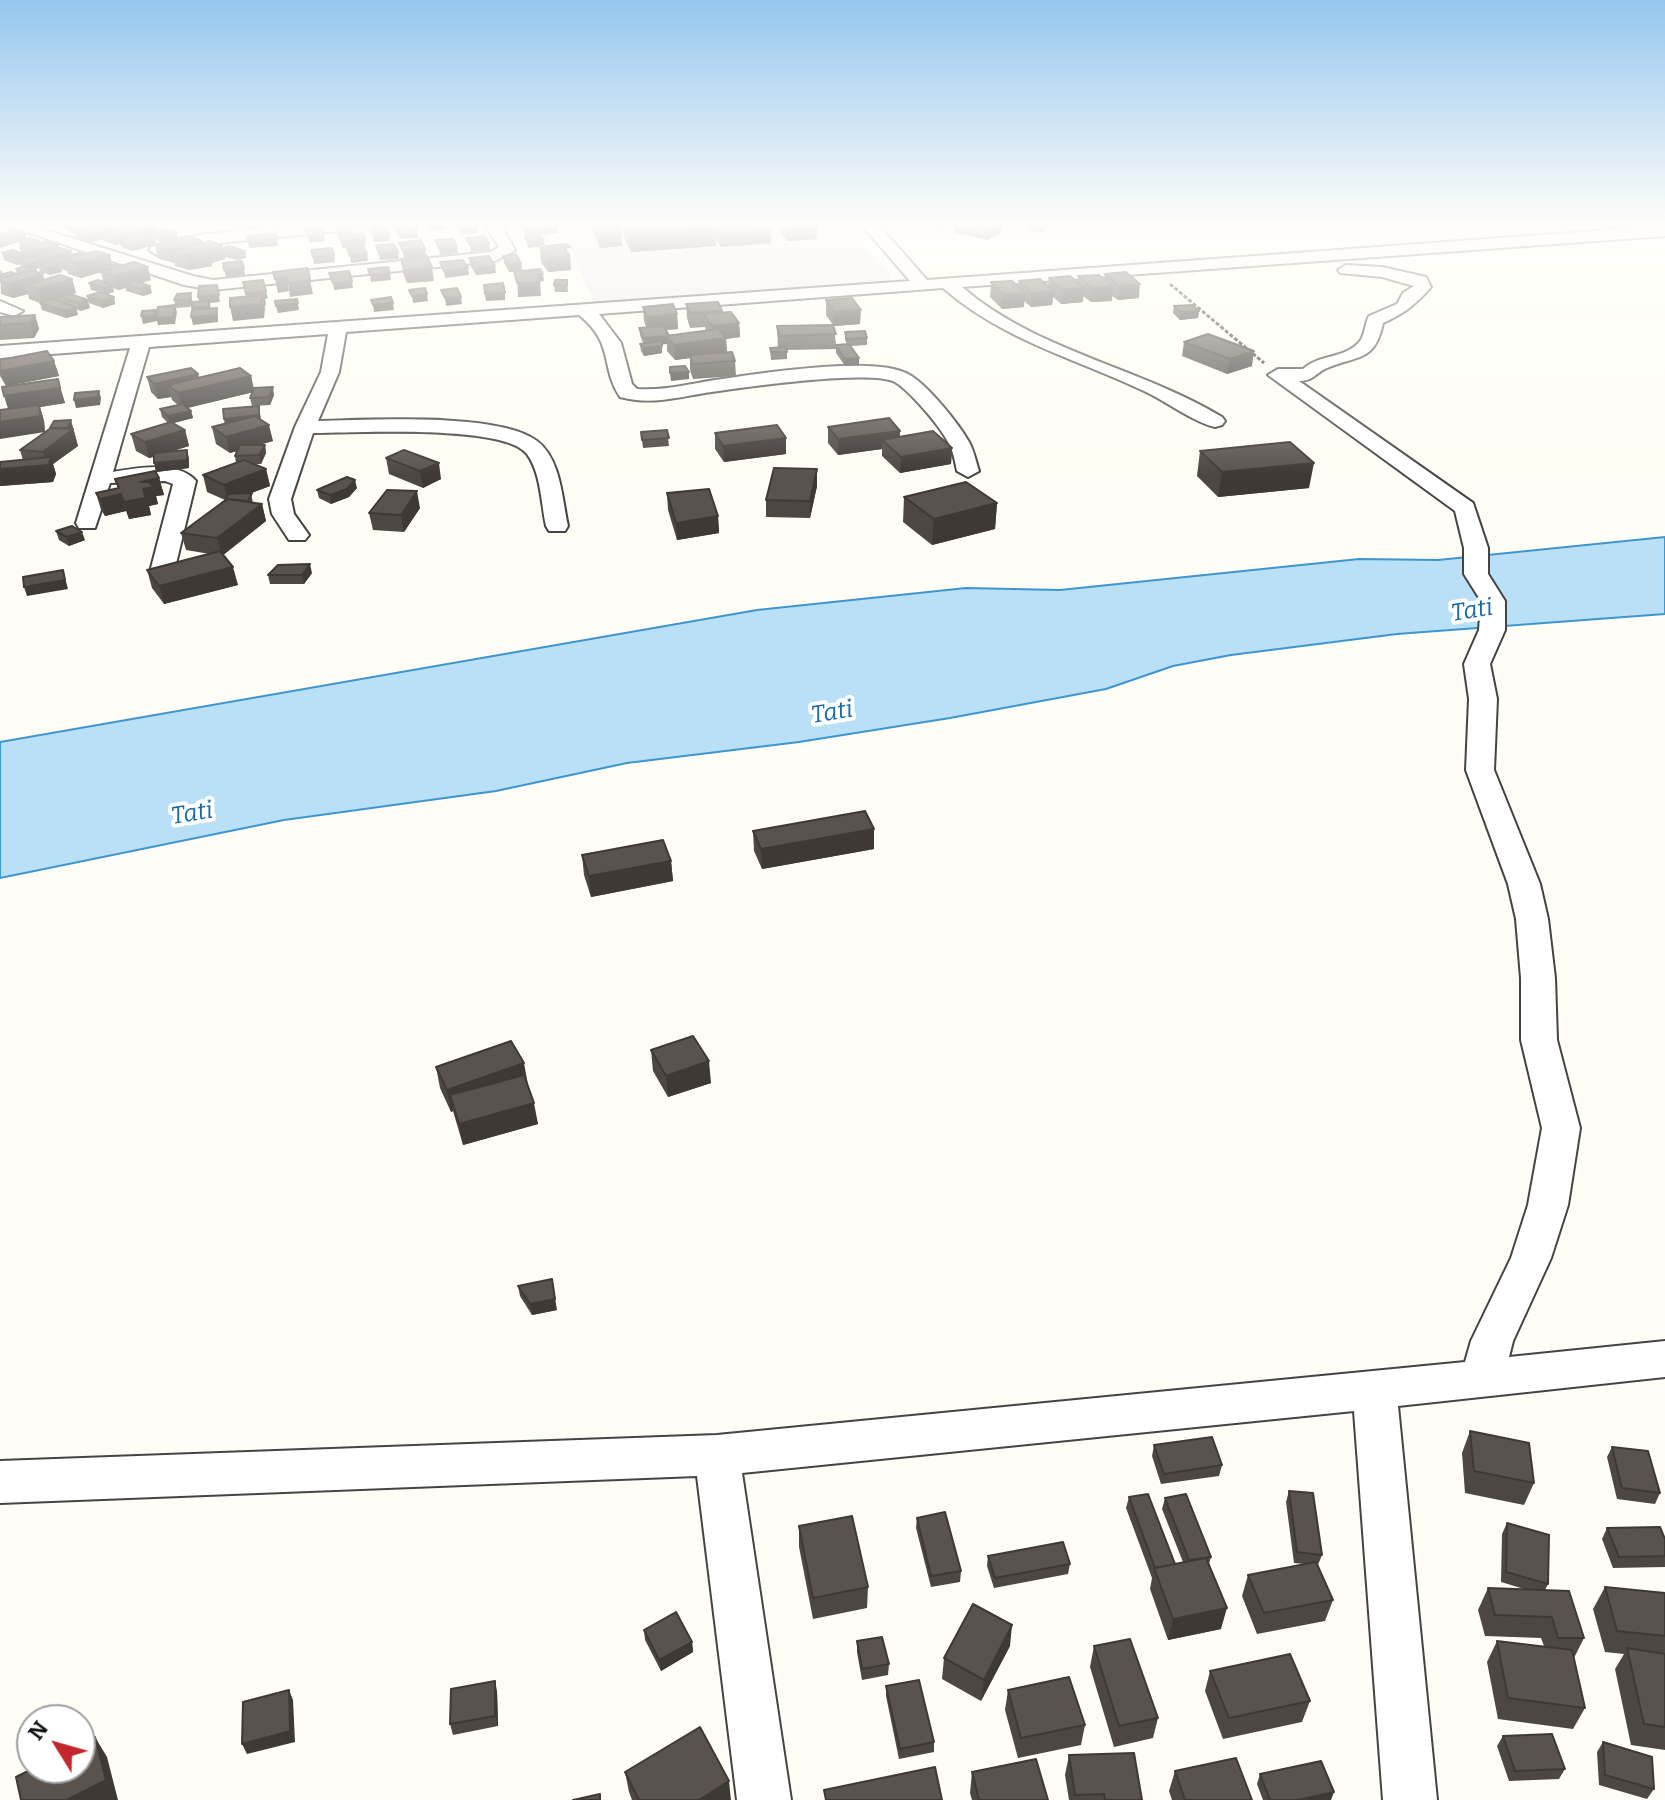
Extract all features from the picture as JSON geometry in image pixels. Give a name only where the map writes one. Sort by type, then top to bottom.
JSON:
[{"type":"street","points":[[0,352],[624,307]]},
{"type":"street","points":[[974,307],[983,315],[1161,389],[1215,421]]},
{"type":"street","points":[[1278,375],[1308,375],[1325,362],[1354,354],[1370,342],[1375,320],[1404,307]]},
{"type":"street","points":[[583,310],[603,325],[612,340],[621,381],[627,393],[655,397],[723,385],[862,373],[893,375],[903,379],[959,442],[968,471]]},
{"type":"street","points":[[297,535],[283,514],[280,499],[305,427],[330,372],[338,328]]},
{"type":"street","points":[[87,523],[141,342]]},
{"type":"street","points":[[1278,375],[1465,508],[1476,548],[1476,574],[1493,601],[1492,630],[1477,664],[1483,699],[1480,770],[1524,884],[1532,919],[1538,978],[1539,1040],[1561,1128],[1557,1164],[1544,1218],[1531,1258],[1492,1341],[1482,1379]]},
{"type":"street","points":[[305,427],[428,426],[521,440],[537,452],[542,463],[557,526]]},
{"type":"street","points":[[101,479],[167,474],[185,481],[163,568]]},
{"type":"street","points":[[0,1482],[717,1455],[1019,1427],[1665,1359]]},
{"type":"street","points":[[1374,1389],[1410,1800]]},
{"type":"street","points":[[717,1455],[764,1800]]},
{"type":"path","points":[[1197,307],[1278,375]]},
{"type":"water","name":"Tati","points":[[1665,537],[1665,614],[1397,634],[1231,655],[1173,666],[1106,689],[950,718],[799,742],[627,763],[496,791],[284,820],[0,878],[0,742],[757,610],[966,588],[1060,590],[1359,559],[1438,560]]},
{"type":"building","points":[[52,307],[76,307],[64,311]]},
{"type":"building","points":[[158,307],[175,307],[173,317],[156,318]]},
{"type":"building","points":[[643,307],[674,307],[677,314],[647,317]]},
{"type":"building","points":[[687,307],[720,307],[722,311],[690,313]]},
{"type":"building","points":[[831,307],[859,307],[861,310],[834,312]]},
{"type":"building","points":[[1175,307],[1194,307],[1199,311],[1181,312]]},
{"type":"building","points":[[217,308],[216,315],[191,317],[192,310]]},
{"type":"building","points":[[156,310],[155,315],[141,316],[142,311]]},
{"type":"building","points":[[731,312],[739,323],[712,326],[704,314]]},
{"type":"building","points":[[35,315],[30,323],[0,325],[0,317]]},
{"type":"building","points":[[833,325],[836,334],[779,336],[777,326]]},
{"type":"building","points":[[664,326],[669,336],[644,338],[639,328]]},
{"type":"building","points":[[718,329],[726,338],[674,345],[666,336]]},
{"type":"building","points":[[865,331],[867,338],[847,339],[845,332]]},
{"type":"building","points":[[1208,334],[1254,351],[1230,359],[1184,342]]},
{"type":"building","points":[[662,341],[662,346],[643,348],[640,344]]},
{"type":"building","points":[[849,344],[859,358],[845,359],[836,345]]},
{"type":"building","points":[[786,347],[787,352],[771,352],[770,348]]},
{"type":"building","points":[[47,351],[54,361],[0,369],[0,360]]},
{"type":"building","points":[[732,352],[735,361],[692,364],[690,355]]},
{"type":"building","points":[[685,366],[689,372],[670,373],[670,367]]},
{"type":"building","points":[[191,368],[198,374],[154,384],[147,377]]},
{"type":"building","points":[[240,368],[251,376],[178,393],[168,385]]},
{"type":"building","points":[[58,379],[60,388],[4,396],[2,387]]},
{"type":"building","points":[[273,387],[269,397],[250,398],[254,388]]},
{"type":"building","points":[[99,391],[98,397],[74,400],[75,393]]},
{"type":"building","points":[[183,404],[191,411],[168,416],[160,409]]},
{"type":"building","points":[[39,405],[40,416],[0,422],[0,410]]},
{"type":"building","points":[[259,406],[259,415],[224,419],[223,409]]},
{"type":"building","points":[[255,416],[269,425],[226,437],[212,427]]},
{"type":"building","points":[[889,418],[900,431],[838,439],[828,427]]},
{"type":"building","points":[[71,420],[68,428],[50,428],[54,421]]},
{"type":"building","points":[[171,422],[185,430],[145,442],[131,434]]},
{"type":"building","points":[[777,425],[786,438],[723,446],[715,433]]},
{"type":"building","points":[[51,428],[73,429],[43,452],[20,450]]},
{"type":"building","points":[[667,430],[669,438],[642,440],[641,432]]},
{"type":"building","points":[[933,431],[952,448],[901,457],[882,440]]},
{"type":"building","points":[[1290,442],[1314,463],[1222,472],[1200,451]]},
{"type":"building","points":[[240,445],[265,445],[259,455],[235,456]]},
{"type":"building","points":[[187,450],[187,460],[154,463],[154,453]]},
{"type":"building","points":[[404,450],[439,463],[420,471],[386,458]]},
{"type":"building","points":[[51,457],[48,465],[0,469],[0,462]]},
{"type":"building","points":[[244,460],[266,469],[224,485],[203,475]]},
{"type":"building","points":[[774,468],[817,469],[810,501],[766,500]]},
{"type":"building","points":[[155,471],[159,478],[140,482],[149,482],[154,487],[143,489],[146,498],[124,502],[121,494],[100,499],[96,493],[119,488],[115,479]]},
{"type":"building","points":[[347,477],[355,480],[347,489],[330,495],[317,490]]},
{"type":"building","points":[[966,482],[997,503],[934,519],[904,497]]},
{"type":"building","points":[[709,489],[718,516],[676,523],[667,493]]},
{"type":"building","points":[[387,490],[417,491],[401,515],[369,513]]},
{"type":"building","points":[[252,493],[248,501],[225,501],[228,494]]},
{"type":"building","points":[[227,499],[262,504],[217,538],[181,533]]},
{"type":"building","points":[[72,526],[82,532],[67,537],[56,531]]},
{"type":"building","points":[[220,551],[233,567],[159,586],[147,570]]},
{"type":"building","points":[[310,564],[302,575],[268,575],[278,565]]},
{"type":"building","points":[[63,570],[65,580],[24,587],[23,577]]},
{"type":"building","points":[[865,811],[874,829],[761,849],[753,831]]},
{"type":"building","points":[[663,840],[671,861],[589,876],[582,855]]},
{"type":"building","points":[[693,1036],[709,1061],[666,1076],[651,1050]]},
{"type":"building","points":[[511,1041],[524,1063],[447,1090],[436,1067]]},
{"type":"building","points":[[524,1075],[534,1103],[459,1124],[450,1095]]},
{"type":"building","points":[[552,1279],[555,1299],[530,1304],[518,1286]]},
{"type":"building","points":[[1470,1431],[1529,1443],[1534,1483],[1474,1471]]},
{"type":"building","points":[[1212,1437],[1222,1465],[1164,1474],[1154,1445]]},
{"type":"building","points":[[1612,1447],[1648,1451],[1660,1493],[1622,1488]]},
{"type":"building","points":[[1289,1491],[1313,1493],[1322,1555],[1297,1552]]},
{"type":"building","points":[[1148,1494],[1175,1564],[1155,1568],[1129,1497]]},
{"type":"building","points":[[1186,1494],[1211,1557],[1189,1560],[1165,1498]]},
{"type":"building","points":[[945,1512],[961,1571],[931,1576],[917,1518]]},
{"type":"building","points":[[852,1516],[868,1587],[813,1598],[799,1526]]},
{"type":"building","points":[[1507,1523],[1549,1535],[1548,1584],[1506,1572]]},
{"type":"building","points":[[1660,1527],[1665,1539],[1665,1556],[1619,1557],[1607,1528]]},
{"type":"building","points":[[1063,1542],[1070,1564],[995,1578],[988,1556]]},
{"type":"building","points":[[1206,1558],[1227,1608],[1173,1619],[1154,1568]]},
{"type":"building","points":[[1316,1562],[1333,1600],[1264,1613],[1248,1575]]},
{"type":"building","points":[[1605,1587],[1665,1593],[1665,1636],[1617,1631]]},
{"type":"building","points":[[1488,1588],[1569,1591],[1584,1638],[1558,1638],[1552,1617],[1495,1615]]},
{"type":"building","points":[[973,1604],[1012,1625],[984,1680],[944,1658]]},
{"type":"building","points":[[676,1612],[692,1642],[659,1660],[644,1630]]},
{"type":"building","points":[[882,1637],[889,1664],[862,1669],[857,1641]]},
{"type":"building","points":[[1130,1639],[1158,1718],[1119,1726],[1094,1646]]},
{"type":"building","points":[[1497,1641],[1572,1650],[1585,1708],[1508,1698]]},
{"type":"building","points":[[1627,1648],[1665,1654],[1665,1727],[1644,1724]]},
{"type":"building","points":[[1290,1654],[1310,1701],[1229,1718],[1210,1671]]},
{"type":"building","points":[[1069,1677],[1085,1725],[1021,1738],[1008,1690]]},
{"type":"building","points":[[919,1680],[934,1742],[900,1749],[886,1686]]},
{"type":"building","points":[[495,1681],[495,1716],[450,1724],[451,1689]]},
{"type":"building","points":[[289,1690],[290,1731],[242,1744],[243,1702]]},
{"type":"building","points":[[700,1727],[729,1781],[699,1800],[639,1800],[625,1772]]},
{"type":"building","points":[[1552,1734],[1565,1769],[1515,1771],[1503,1736]]},
{"type":"building","points":[[96,1741],[106,1780],[67,1800],[21,1800],[18,1784],[96,1784]]},
{"type":"building","points":[[1603,1742],[1652,1757],[1654,1789],[1605,1775]]},
{"type":"building","points":[[1134,1753],[1142,1800],[1105,1800],[1104,1794],[1075,1795],[1069,1755]]},
{"type":"building","points":[[1236,1758],[1252,1800],[1185,1800],[1175,1771]]},
{"type":"building","points":[[1036,1759],[1048,1800],[979,1800],[972,1772]]},
{"type":"building","points":[[1321,1761],[1334,1792],[1298,1800],[1270,1800],[1260,1774]]},
{"type":"building","points":[[935,1767],[942,1800],[826,1800],[824,1790]]},
{"type":"building","points":[[600,1794],[600,1800],[573,1800]]}]
